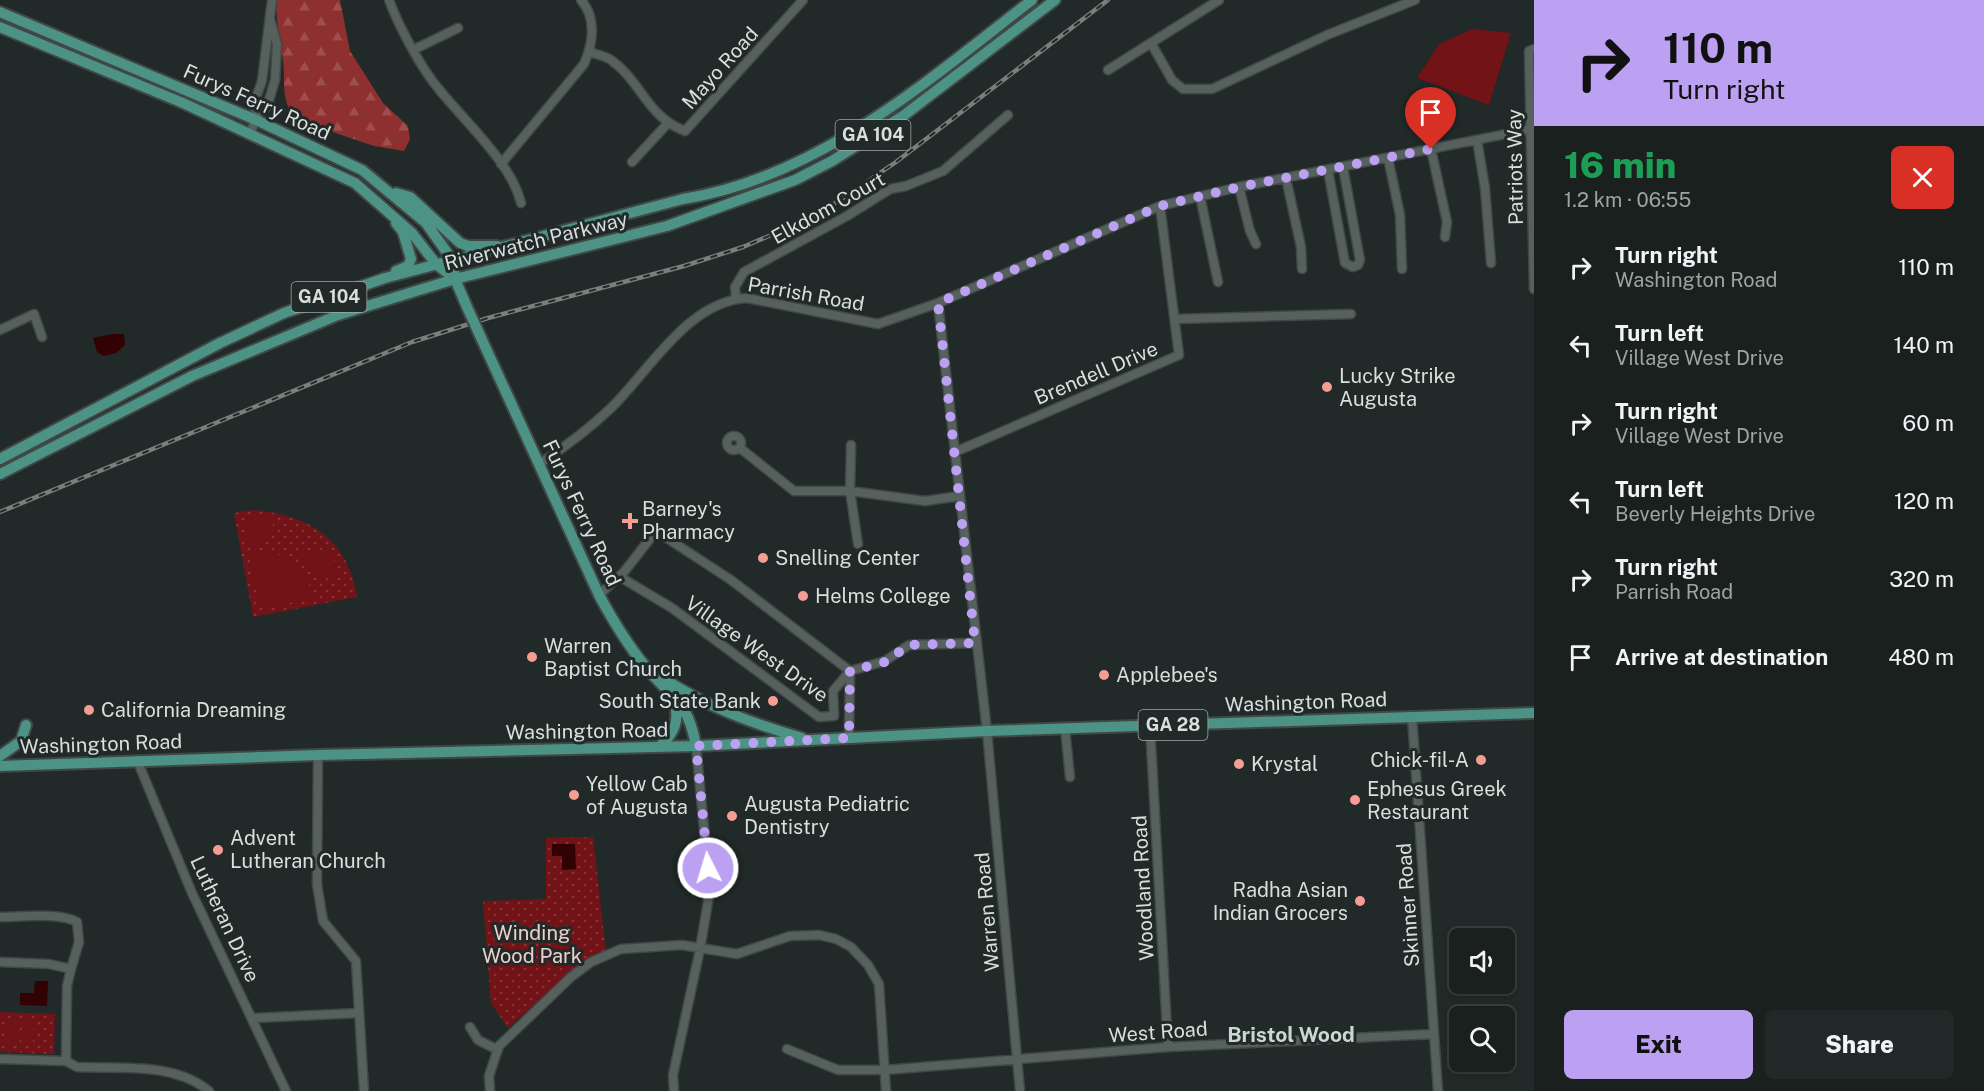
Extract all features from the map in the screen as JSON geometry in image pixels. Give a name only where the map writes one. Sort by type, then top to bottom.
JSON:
[{"type":"main road","name":"Riverwatch Parkway","points":[[0,459],[245,330],[304,306],[385,278],[436,264],[512,246],[683,199],[714,194],[801,160],[828,147],[898,103],[1032,0]]},
{"type":"main road","name":"Riverwatch Parkway","points":[[0,474],[192,376],[264,344],[357,308],[455,279],[667,226],[795,180],[832,161],[903,116],[1055,0]]},
{"type":"main road","name":"Furys Ferry Road","points":[[0,12],[257,117],[336,156],[362,170],[392,192],[426,223],[453,261],[455,279],[467,307],[599,595],[616,625],[645,666],[687,712],[696,746]]},
{"type":"main road","name":"Furys Ferry Road","points":[[0,27],[183,103],[355,183],[382,204],[412,233],[436,264],[455,279]]},
{"type":"main road","points":[[392,192],[410,197],[460,243],[468,246],[512,246]]},
{"type":"main road","points":[[382,204],[403,232],[411,260],[408,266],[385,278]]},
{"type":"main road","name":"GA 28","points":[[645,666],[694,699],[746,721],[811,741]]},
{"type":"main road","points":[[659,747],[669,739],[677,724],[678,713],[674,696]]},
{"type":"main road","name":"Washington Road","points":[[0,766],[137,760],[696,746],[987,731],[1534,712]]},
{"type":"main road","points":[[0,756],[21,741],[26,725]]},
{"type":"street","points":[[257,117],[253,106],[262,81],[272,0]]},
{"type":"street","points":[[389,0],[398,24],[435,86],[501,164],[518,189],[521,203]]},
{"type":"street","points":[[501,164],[575,77],[589,52],[592,15],[581,0]]},
{"type":"street","name":"Mayo Road","points":[[668,123],[685,131],[803,0]]},
{"type":"street","points":[[1108,70],[1219,0]]},
{"type":"street","points":[[1151,43],[1172,80],[1183,89],[1212,89],[1328,35],[1415,0]]},
{"type":"street","points":[[250,134],[257,117],[267,107],[275,80],[277,44],[270,19]]},
{"type":"street","points":[[415,49],[458,28]]},
{"type":"street","name":"Patriots Way","points":[[1534,49],[1529,51],[1534,289]]},
{"type":"street","points":[[589,52],[610,60],[651,108],[668,123],[632,162]]},
{"type":"street","name":"Elkdom Court","points":[[736,298],[735,287],[744,272],[847,216],[890,189],[906,186],[943,171],[1008,116]]},
{"type":"street","name":"Parrish Road","points":[[539,464],[599,419],[683,330],[709,311],[736,298],[747,298],[878,324],[938,303],[1160,206],[1239,187],[1531,129]]},
{"type":"street","points":[[1477,140],[1485,188],[1491,262]]},
{"type":"street","points":[[1431,149],[1447,222],[1445,237]]},
{"type":"street","points":[[1388,158],[1400,215],[1402,269]]},
{"type":"street","points":[[1328,170],[1345,263],[1353,267],[1358,265],[1360,260],[1343,167]]},
{"type":"street","points":[[1286,178],[1301,246],[1302,269]]},
{"type":"street","points":[[1239,187],[1250,231],[1256,244]]},
{"type":"street","points":[[1200,196],[1218,282]]},
{"type":"street","name":"Brendell Drive","points":[[955,452],[1179,355],[1160,206]]},
{"type":"street","name":"Warren Road","points":[[938,303],[975,643],[987,731],[1020,1091]]},
{"type":"street","points":[[0,330],[34,314],[42,337]]},
{"type":"street","points":[[1176,319],[1351,314]]},
{"type":"street","points":[[851,445],[850,492],[858,544]]},
{"type":"street","points":[[740,448],[794,491],[850,492],[925,501],[959,496]]},
{"type":"street","name":"Village West Drive","points":[[599,595],[620,577],[656,531],[731,580],[850,671]]},
{"type":"street","name":"Village West Drive","points":[[620,577],[672,608],[819,717],[834,716],[833,692],[850,671],[885,662],[909,645],[975,643]]},
{"type":"street","name":"Village West Drive","points":[[849,738],[850,671]]},
{"type":"street","name":"Skinner Road","points":[[1412,716],[1438,1091]]},
{"type":"street","name":"Woodland Road","points":[[1150,726],[1168,1047]]},
{"type":"street","points":[[1065,728],[1070,777]]},
{"type":"street","points":[[674,1091],[673,1075],[710,890],[696,746]]},
{"type":"street","points":[[318,755],[317,884],[323,921],[356,961],[364,1091]]},
{"type":"street","name":"Lutheran Drive","points":[[137,760],[192,893],[286,1091]]},
{"type":"street","points":[[0,917],[54,916],[70,918],[78,922],[79,942],[67,986],[66,1061]]},
{"type":"street","points":[[489,1091],[489,1076],[498,1050],[528,1017],[571,976],[591,962],[621,949],[682,945],[737,954],[790,936],[819,935],[836,939],[851,947],[868,965],[879,984],[886,1091]]},
{"type":"street","points":[[0,962],[49,964],[71,969]]},
{"type":"street","points":[[521,1008],[528,1017]]},
{"type":"street","points":[[253,1018],[359,1013]]},
{"type":"street","points":[[470,1027],[478,1040],[498,1050]]},
{"type":"street","name":"West Road","points":[[787,1049],[838,1070],[885,1070],[1168,1047],[1434,1034]]},
{"type":"street","points":[[0,1059],[66,1061],[77,1067],[163,1071],[190,1077],[209,1091]]},
{"type":"green space","points":[[276,0],[340,0],[350,51],[383,103],[408,126],[410,139],[404,151],[374,146],[294,119],[285,96]]},
{"type":"green space","points":[[1472,29],[1511,33],[1489,105],[1417,78],[1439,44]]},
{"type":"green space","points":[[253,510],[291,517],[322,533],[345,559],[357,597],[253,617],[234,513]]},
{"type":"green space","points":[[273,516],[273,526],[268,539],[247,547],[244,517]]},
{"type":"green space","points":[[330,548],[338,577],[324,578],[314,575],[307,567],[302,554]]},
{"type":"green space","points":[[270,551],[288,559],[300,568],[314,599],[259,608],[249,554]]},
{"type":"green space","name":"Winding Wood Park","points":[[593,837],[606,953],[574,969],[508,1028],[491,1003],[483,901],[546,899],[546,838]]},
{"type":"green space","points":[[0,1012],[55,1014],[54,1054],[0,1052]]},
{"type":"green space","points":[[5,1020],[17,1020],[16,1046],[4,1045]]},
{"type":"green space","points":[[22,1020],[34,1020],[33,1046],[21,1046]]},
{"type":"shaded area","points":[[124,334],[125,345],[116,353],[104,356],[97,352],[93,338]]},
{"type":"shaded area","points":[[552,844],[575,844],[576,869],[562,870],[562,856],[552,856]]},
{"type":"shaded area","points":[[35,981],[48,981],[47,1006],[20,1005],[20,993],[34,993]]},
{"type":"railway","points":[[0,512],[412,342],[488,318],[684,266],[743,247],[790,227],[837,202],[896,162],[1108,0]]},
{"type":"place","name":"Lucky Strike Augusta","points":[[1327,387]]},
{"type":"place","name":"Barney's Pharmacy","points":[[630,521]]},
{"type":"place","name":"Snelling Center","points":[[763,558]]},
{"type":"place","name":"Helms College","points":[[803,596]]},
{"type":"place","name":"Warren Baptist Church","points":[[532,657]]},
{"type":"place","name":"Applebee's","points":[[1104,675]]},
{"type":"place","name":"South State Bank","points":[[773,701]]},
{"type":"place","name":"California Dreaming","points":[[89,710]]},
{"type":"place","name":"Chick-fil-A","points":[[1481,760]]},
{"type":"place","name":"Krystal","points":[[1239,764]]},
{"type":"place","name":"Yellow Cab of Augusta","points":[[574,795]]},
{"type":"place","name":"Ephesus Greek Restaurant","points":[[1355,800]]},
{"type":"place","name":"Augusta Pediatric Dentistry","points":[[732,816]]},
{"type":"place","name":"Advent Lutheran Church","points":[[218,850]]},
{"type":"place","name":"Radha Asian Indian Grocers","points":[[1360,901]]},
{"type":"district","name":"Bristol Wood","points":[[1291,1035]]},
{"type":"route","points":[[708,868],[696,746],[849,738],[850,671],[885,662],[909,645],[975,643],[938,303],[1160,206],[1239,187],[1431,149]]}]
